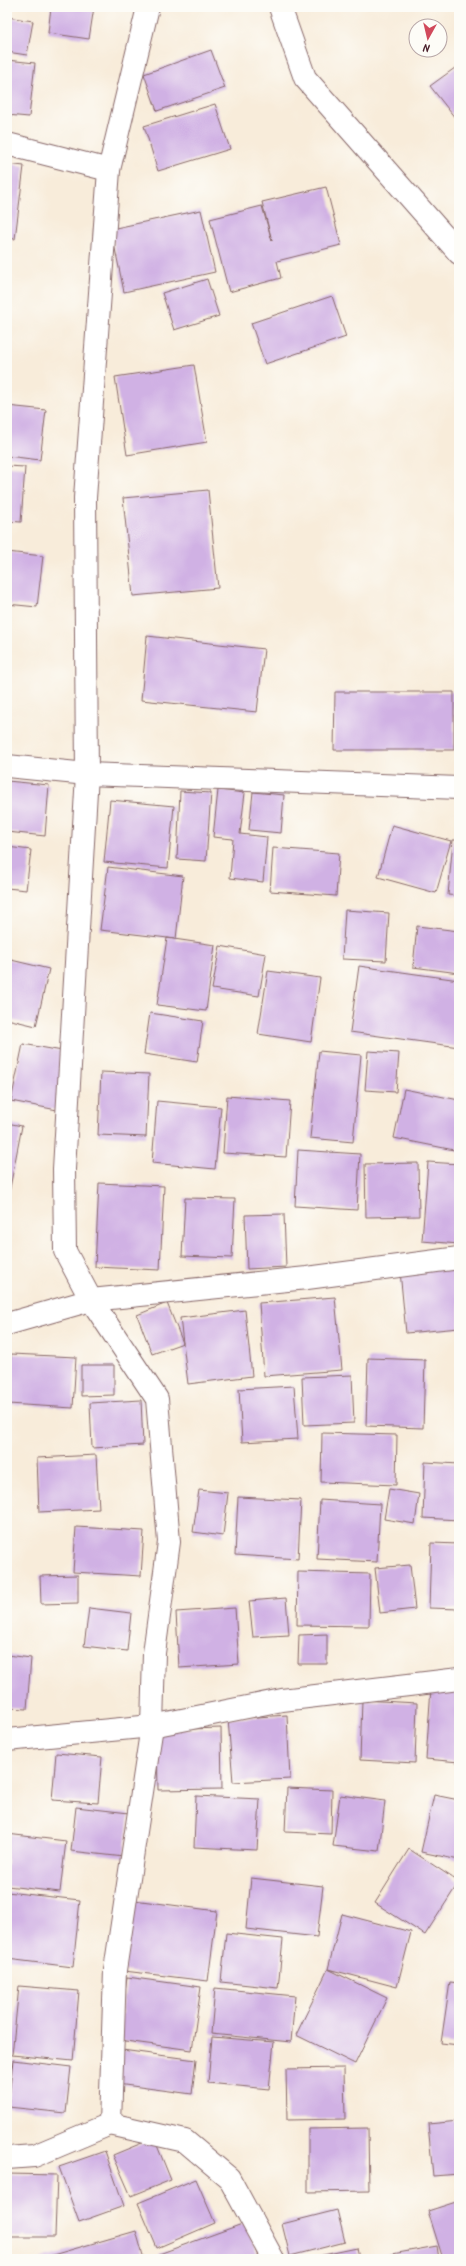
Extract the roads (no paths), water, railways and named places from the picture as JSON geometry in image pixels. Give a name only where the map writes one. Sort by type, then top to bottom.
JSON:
[{"type":"street","points":[[110,2124],[115,1970],[152,1726],[154,1653],[169,1542],[157,1399],[91,1300],[65,1251],[64,1176],[87,774],[85,498],[108,170],[148,7]]},
{"type":"street","points":[[280,7],[306,78],[459,253]]},
{"type":"street","points":[[7,144],[108,170]]},
{"type":"street","points":[[7,766],[87,774],[459,788]]},
{"type":"street","points":[[7,1324],[91,1300],[307,1278],[459,1258]]},
{"type":"street","points":[[7,1740],[152,1726],[282,1700],[459,1679]]},
{"type":"street","points":[[7,2158],[34,2156],[110,2124],[185,2141],[229,2178],[274,2259]]}]
